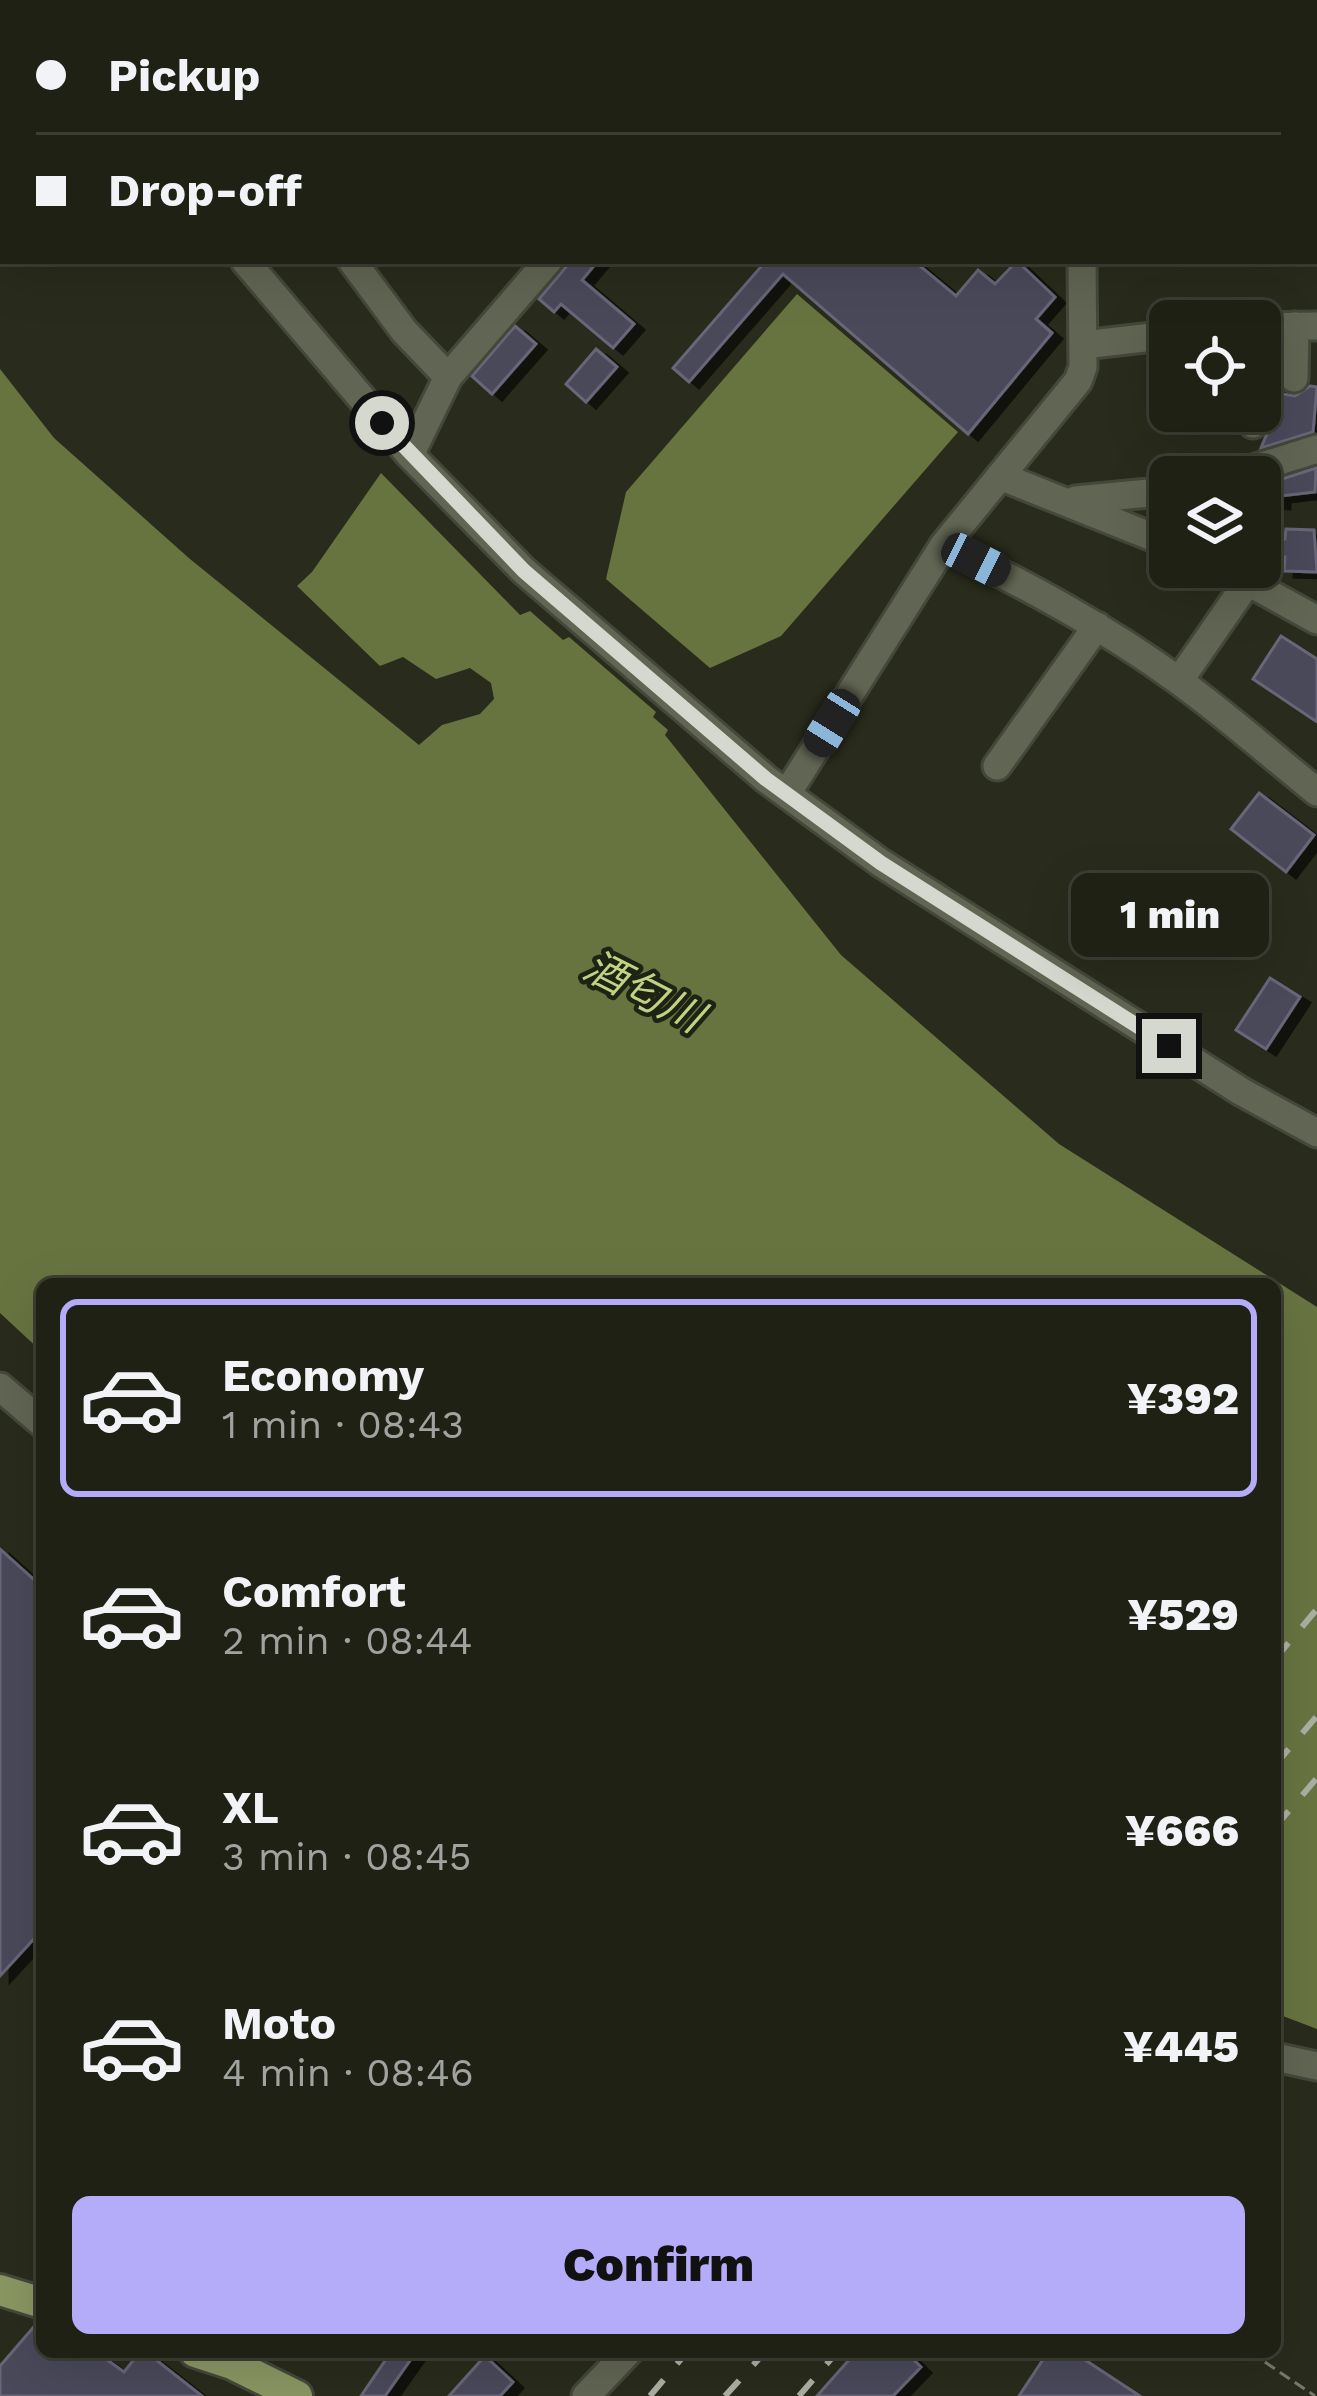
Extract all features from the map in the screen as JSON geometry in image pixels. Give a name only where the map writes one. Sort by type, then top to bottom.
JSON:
[{"type":"main road","points":[[0,2290],[36,2301]]},
{"type":"main road","points":[[214,2358],[297,2396]]},
{"type":"street","points":[[248,264],[410,455],[524,571],[766,779],[881,863],[1242,1092],[1317,1133]]},
{"type":"street","points":[[354,264],[404,331],[448,377]]},
{"type":"street","points":[[410,455],[448,377],[545,264]]},
{"type":"street","points":[[788,792],[944,545],[1078,381],[1083,367],[1082,264]]},
{"type":"street","points":[[1294,377],[1306,326]]},
{"type":"street","points":[[1083,345],[1149,337]]},
{"type":"street","points":[[1281,460],[1317,449]]},
{"type":"street","points":[[1000,476],[1149,535]]},
{"type":"street","points":[[1066,500],[1149,493]]},
{"type":"street","points":[[944,545],[1097,626],[1179,681],[1317,792]]},
{"type":"street","points":[[1179,681],[1244,588]]},
{"type":"street","points":[[1263,588],[1317,620]]},
{"type":"street","points":[[997,766],[1097,626]]},
{"type":"street","points":[[0,1387],[36,1418]]},
{"type":"street","points":[[1281,2058],[1317,2066]]},
{"type":"street","points":[[586,2396],[622,2358]]},
{"type":"path","points":[[1259,2358],[1315,2396]]},
{"type":"water","points":[[797,294],[958,432],[781,636],[710,668],[606,579],[626,492]]},
{"type":"water","name":"酒匂川","points":[[0,369],[54,438],[190,559],[419,745],[442,725],[480,714],[494,699],[491,683],[470,668],[436,679],[403,657],[380,666],[297,586],[312,572],[381,473],[520,615],[530,611],[563,640],[569,637],[656,712],[653,717],[668,730],[665,735],[841,955],[1059,1144],[1271,1278],[36,1278],[36,1346],[0,1313]]},
{"type":"water","points":[[1281,1284],[1317,1307],[1317,2029],[1281,2015]]},
{"type":"building","points":[[568,264],[595,264],[582,280],[634,324],[613,348],[561,304],[554,312],[539,299]]},
{"type":"building","points":[[763,264],[918,264],[956,296],[978,270],[995,284],[1014,264],[1020,264],[1055,297],[1036,319],[1052,333],[968,434],[783,274],[689,382],[673,368]]},
{"type":"building","points":[[515,326],[536,344],[492,394],[472,376]]},
{"type":"building","points":[[596,349],[617,367],[586,402],[566,384]]},
{"type":"building","points":[[1317,387],[1313,432],[1261,448],[1268,432],[1281,432],[1281,394],[1295,396]]},
{"type":"building","points":[[1316,468],[1315,492],[1281,496],[1281,479]]},
{"type":"building","points":[[1286,529],[1314,530],[1317,572],[1284,571],[1281,539]]},
{"type":"building","points":[[1281,636],[1317,659],[1317,722],[1253,679]]},
{"type":"building","points":[[1259,793],[1314,835],[1286,872],[1231,829]]},
{"type":"building","points":[[1270,978],[1300,997],[1266,1049],[1236,1030]]},
{"type":"building","points":[[0,1549],[36,1582],[36,1937],[0,1976]]},
{"type":"building","points":[[36,2324],[36,2358],[104,2358],[124,2372],[135,2358],[154,2358],[202,2396],[0,2396],[0,2366]]},
{"type":"building","points":[[387,2358],[412,2358],[385,2396],[361,2396]]},
{"type":"building","points":[[483,2358],[513,2382],[500,2396],[449,2396]]},
{"type":"building","points":[[851,2358],[912,2358],[921,2367],[893,2396],[817,2396]]},
{"type":"building","points":[[1044,2358],[1082,2358],[1140,2396],[1019,2396]]},
{"type":"railway","points":[[1281,1652],[1317,1609]]},
{"type":"railway","points":[[1281,1758],[1317,1716]]},
{"type":"railway","points":[[1281,1820],[1317,1778]]},
{"type":"railway","points":[[650,2396],[682,2358]]},
{"type":"railway","points":[[725,2396],[760,2358]]},
{"type":"railway","points":[[799,2396],[832,2358]]},
{"type":"route","points":[[382,423],[524,571],[766,779],[881,863],[1169,1046]]}]
